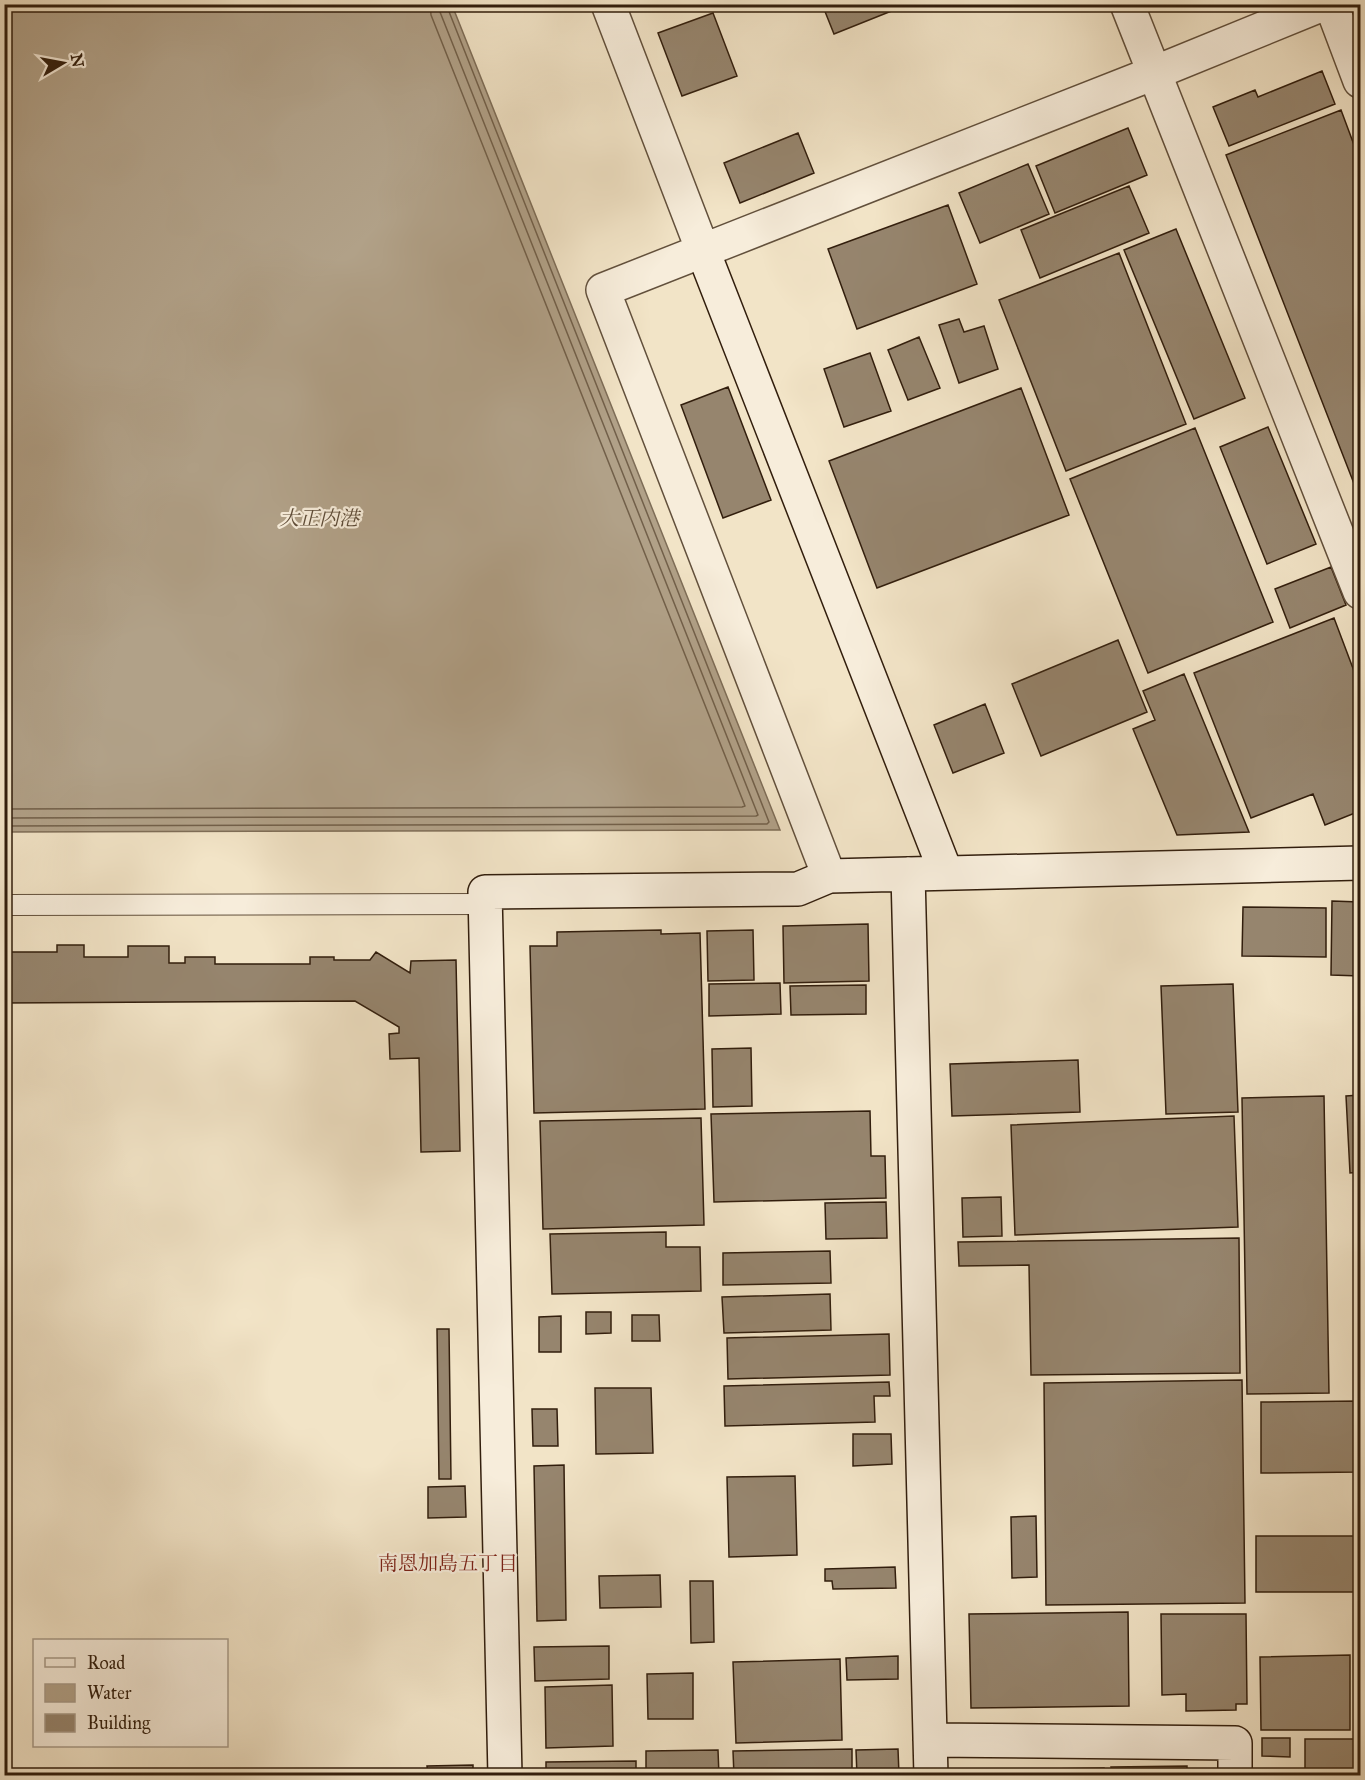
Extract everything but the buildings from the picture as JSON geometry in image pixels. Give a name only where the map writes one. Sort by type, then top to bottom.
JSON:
[{"type":"street","points":[[608,4],[946,873]]},
{"type":"street","points":[[1127,4],[1360,592]]},
{"type":"street","points":[[829,876],[603,290],[1323,4]]},
{"type":"street","points":[[1331,4],[1360,81]]},
{"type":"street","points":[[506,1776],[486,892],[798,889],[829,876],[1360,863]]},
{"type":"street","points":[[908,874],[931,1776]]},
{"type":"street","points":[[930,1740],[1235,1743],[1235,1776]]},
{"type":"lane","points":[[4,905],[486,904]]},
{"type":"water","name":"大正内港","points":[[4,5],[452,5],[780,830],[5,832]]},
{"type":"district","name":"南恩加島五丁目","points":[[448,1563]]}]
